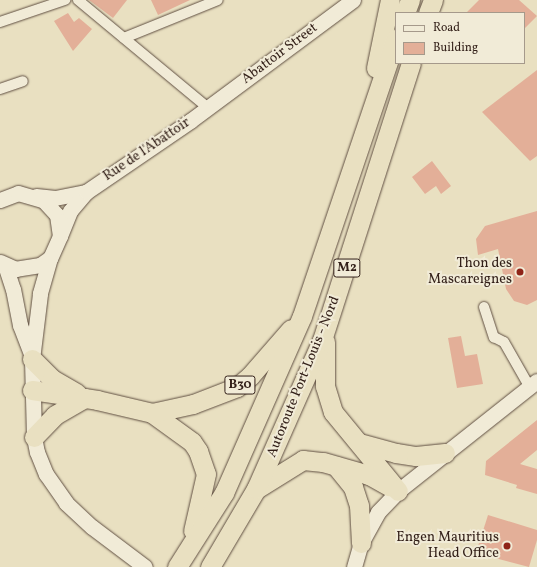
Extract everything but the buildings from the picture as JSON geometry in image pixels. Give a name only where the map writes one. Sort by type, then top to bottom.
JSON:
[{"type":"highway","points":[[354,171],[390,0]]},
{"type":"highway","points":[[405,12],[410,0]]},
{"type":"highway","points":[[428,12],[433,0]]},
{"type":"highway","name":"Autoroute Port-Louis - Nord","points":[[302,316],[354,171],[395,42]]},
{"type":"highway","name":"Autoroute Port-Louis - Nord","points":[[210,567],[256,489],[324,333],[411,64]]},
{"type":"highway","name":"B30","points":[[152,413],[193,404],[237,387],[250,376],[302,316]]},
{"type":"highway","name":"M2","points":[[181,563],[224,493],[302,316]]},
{"type":"highway","points":[[324,333],[325,386],[334,412],[398,491]]},
{"type":"highway","points":[[32,358],[52,379],[84,398]]},
{"type":"highway","points":[[32,390],[84,398],[152,413],[192,442],[198,451],[206,474],[200,511],[181,563]]},
{"type":"highway","points":[[34,437],[55,415],[84,398]]},
{"type":"highway","points":[[359,443],[403,454],[445,453]]},
{"type":"highway","points":[[256,489],[303,460],[336,466],[369,475],[398,491]]},
{"type":"highway","points":[[336,466],[353,488],[359,505],[360,543]]},
{"type":"main road","name":"Abattoir Street","points":[[208,108],[353,0]]},
{"type":"main road","name":"Rue de l'Abattoir","points":[[32,358],[40,294],[50,258],[70,211],[86,192],[208,108]]},
{"type":"main road","points":[[0,185],[18,193]]},
{"type":"main road","name":"Rue de l'Abattoir","points":[[18,193],[55,198],[86,192]]},
{"type":"main road","points":[[0,200],[18,193]]},
{"type":"main road","points":[[34,195],[43,200],[54,211],[60,225],[60,236]]},
{"type":"main road","points":[[2,264],[29,269],[50,258]]},
{"type":"main road","points":[[2,264],[13,289],[20,325],[32,358],[34,437],[46,474],[66,503],[92,527],[145,567]]},
{"type":"main road","points":[[354,567],[360,543],[378,512],[398,491],[445,453],[484,425],[533,383]]},
{"type":"street","points":[[0,22],[65,0]]},
{"type":"street","points":[[78,0],[208,108]]},
{"type":"street","points":[[124,38],[218,0]]},
{"type":"street","points":[[0,89],[23,81]]},
{"type":"street","points":[[484,307],[494,337],[504,342],[533,383]]},
{"type":"place","name":"Thon des Mascareignes","points":[[520,272]]},
{"type":"place","name":"Engen Mauritius Head Office","points":[[507,546]]}]
